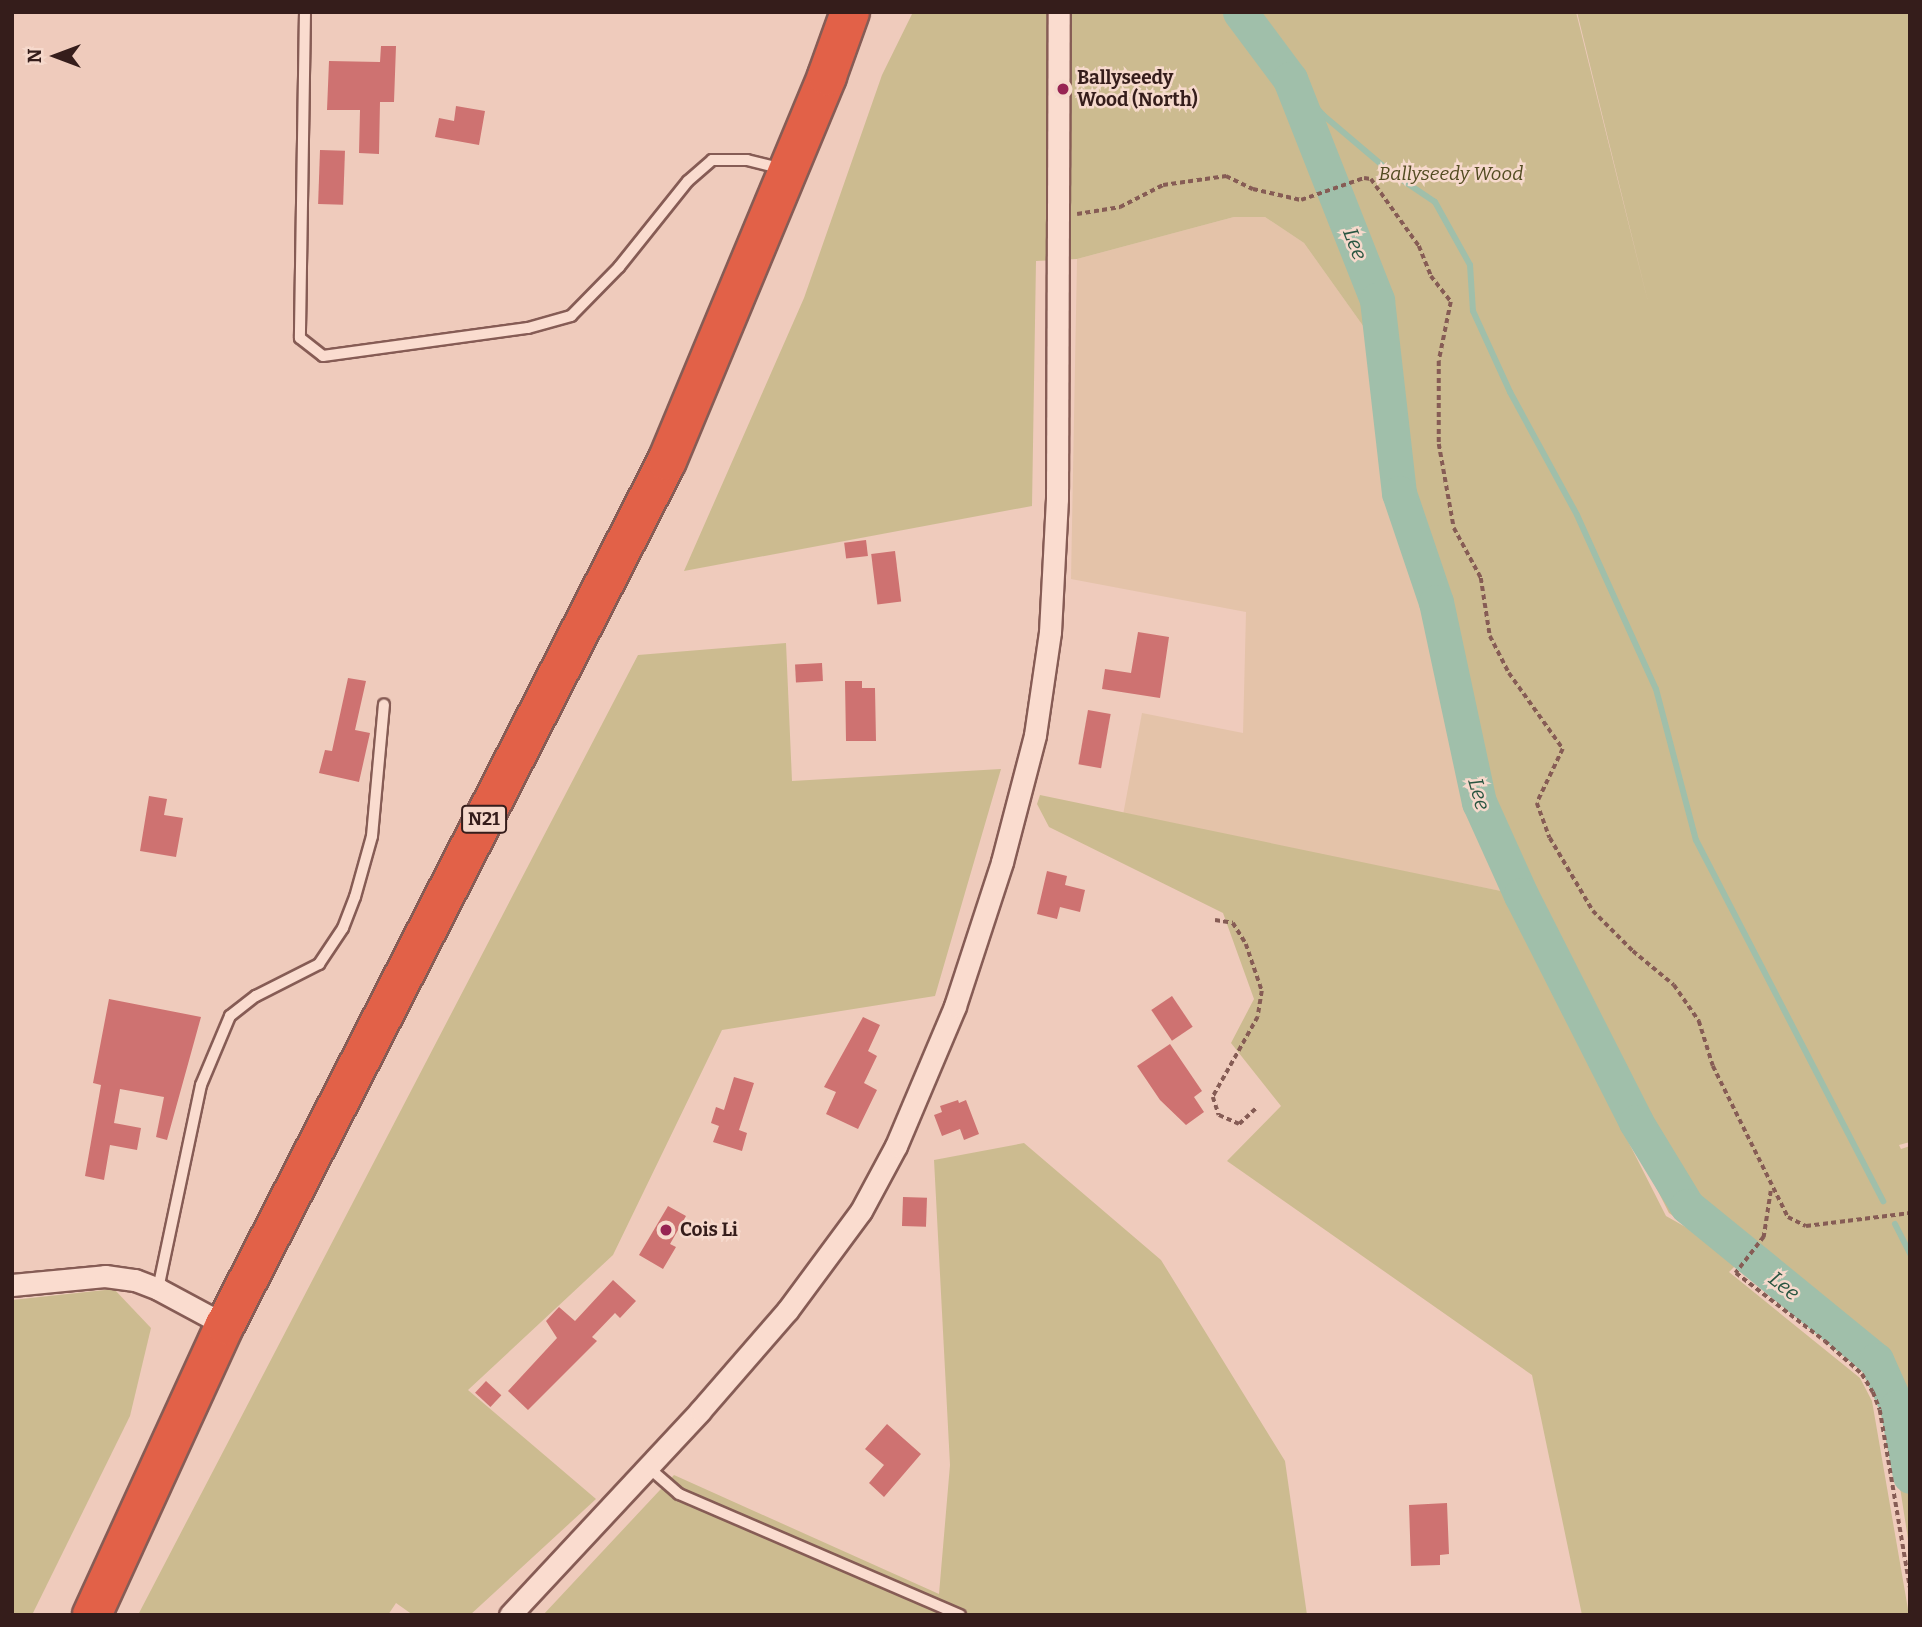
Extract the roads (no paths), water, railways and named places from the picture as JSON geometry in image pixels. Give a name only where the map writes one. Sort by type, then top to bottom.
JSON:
[{"type":"highway","name":"N21","points":[[92,1615],[225,1325],[667,461],[788,170],[850,12]]},
{"type":"street","points":[[510,1615],[648,1467],[787,1311],[861,1211],[896,1146],[956,1006],[1002,862],[1041,705],[1055,570],[1060,216],[1059,12]]},
{"type":"street","points":[[12,1285],[105,1276],[135,1280],[158,1289],[225,1325]]},
{"type":"lane","points":[[304,12],[300,338],[323,356],[528,328],[571,316],[619,267],[688,181],[712,160],[747,160],[788,170]]},
{"type":"lane","points":[[158,1289],[201,1085],[230,1016],[256,996],[319,964],[342,928],[355,897],[372,836],[384,705]]},
{"type":"lane","points":[[648,1467],[679,1494],[960,1615]]},
{"type":"waterway","name":"Lee","points":[[1240,12],[1290,79],[1377,300],[1399,493],[1436,602],[1479,802],[1521,895],[1636,1122],[1687,1206],[1876,1360],[1897,1407],[1910,1476]]},
{"type":"waterway","points":[[1290,79],[1323,115],[1389,171],[1435,202],[1470,265],[1473,311],[1510,392],[1577,515],[1656,689],[1696,840],[1883,1201]]},
{"type":"waterway","points":[[1895,1224],[1910,1254]]},
{"type":"place","name":"Ballyseedy Wood (North)","points":[[1063,89]]},
{"type":"place","name":"Cois Li","points":[[666,1230]]},
{"type":"park label","name":"Ballyseedy Wood","points":[[1451,174]]}]
